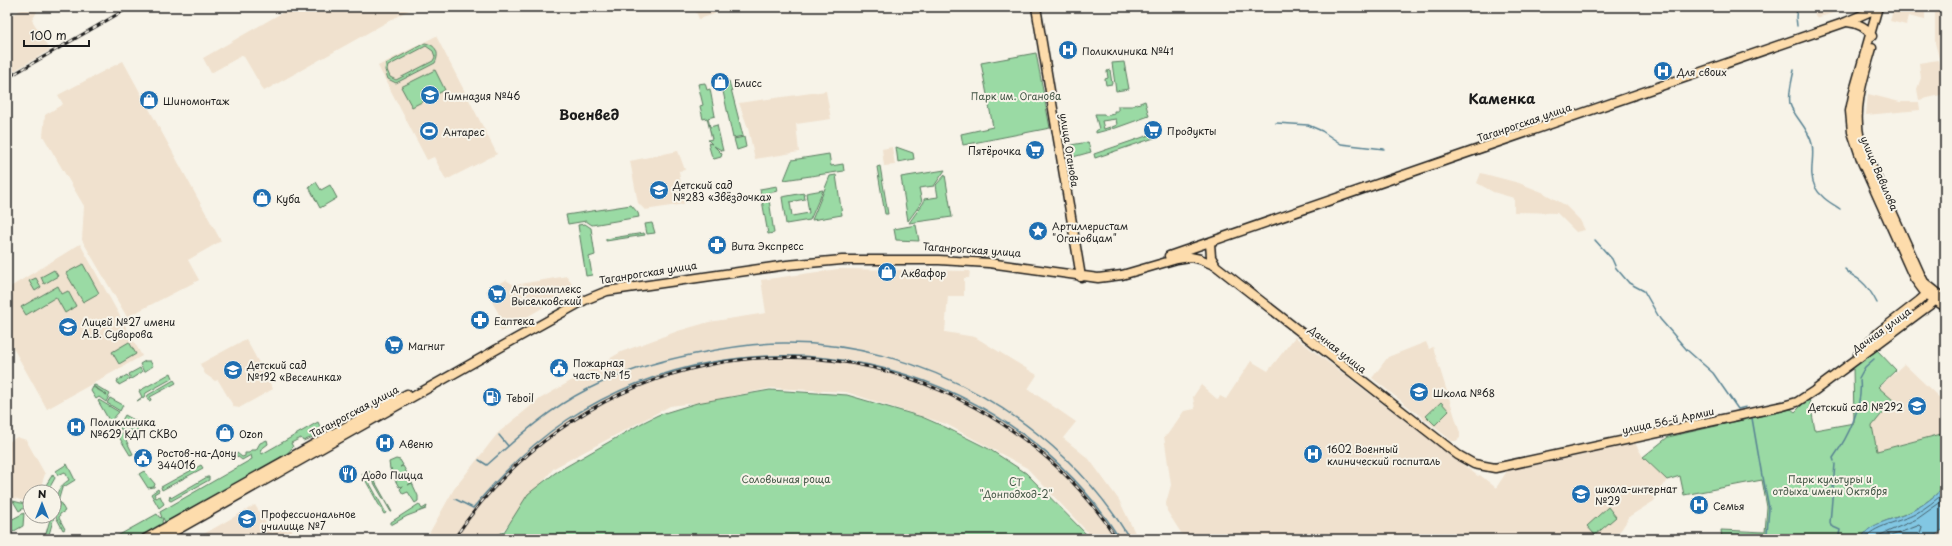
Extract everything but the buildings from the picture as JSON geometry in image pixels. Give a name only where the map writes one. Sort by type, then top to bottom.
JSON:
[{"type":"main road","name":"улица Оганова","points":[[1036,7],[1080,274]]},
{"type":"main road","name":"Таганрогская улица","points":[[1080,274],[1098,274],[1121,271],[1210,243],[1469,151],[1846,22],[1880,7]]},
{"type":"main road","name":"улица Вавилова","points":[[1880,7],[1857,104],[1856,118],[1860,140],[1867,159],[1887,200],[1910,254],[1929,292],[1941,300],[1945,307]]},
{"type":"main road","points":[[1846,22],[1857,23],[1872,37]]},
{"type":"main road","points":[[1210,243],[1210,254],[1216,266]]},
{"type":"main road","name":"Дачная улица","points":[[1177,259],[1190,257],[1200,259],[1216,266],[1458,455],[1483,467]]},
{"type":"main road","name":"Таганрогская улица","points":[[145,539],[348,425],[597,290],[626,284],[773,265],[842,260],[989,260],[1110,278],[1177,259]]},
{"type":"main road","name":"Таганрогская улица","points":[[162,539],[502,346],[599,294],[627,288],[773,265]]},
{"type":"main road","name":"Дачная улица","points":[[1847,368],[1879,332],[1905,313],[1929,292]]},
{"type":"main road","name":"Дачная улица","points":[[1847,368],[1941,300]]},
{"type":"main road","points":[[1895,332],[1905,313]]},
{"type":"main road","name":"улица 56-й Армии","points":[[1483,467],[1495,468],[1783,406],[1804,398],[1847,368]]},
{"type":"shaded area","points":[[26,7],[33,7],[37,12],[32,20],[50,50],[7,75],[7,18]]},
{"type":"shaded area","points":[[292,7],[414,7],[264,91],[243,55],[211,73],[203,58]]},
{"type":"shaded area","points":[[694,7],[721,7],[713,9],[715,14],[699,19]]},
{"type":"shaded area","points":[[1813,7],[1854,7],[1816,18]]},
{"type":"shaded area","points":[[1894,7],[1925,7],[1925,20],[1908,16],[1906,25],[1890,21]]},
{"type":"shaded area","points":[[1935,7],[1945,7],[1945,80],[1935,43]]},
{"type":"shaded area","name":"Гимназия №46","points":[[436,36],[497,154],[446,180],[434,157],[427,160],[378,66]]},
{"type":"shaded area","points":[[1938,60],[1945,86],[1945,94],[1919,100],[1917,89],[1921,78],[1919,63]]},
{"type":"shaded area","points":[[123,61],[221,241],[188,260],[199,280],[127,317],[82,240],[84,206],[43,136],[45,115],[63,104],[58,95]]},
{"type":"shaded area","points":[[826,91],[831,119],[796,124],[799,152],[755,159],[748,128],[739,103]]},
{"type":"shaded area","points":[[1868,94],[1900,102],[1919,102],[1920,110],[1866,115]]},
{"type":"shaded area","points":[[892,147],[895,165],[884,166],[882,149]]},
{"type":"shaded area","name":"Детский сад №283 «Звёздочка»","points":[[678,151],[685,170],[679,171],[684,204],[645,210],[638,203],[630,161]]},
{"type":"shaded area","points":[[1481,173],[1519,183],[1542,192],[1565,205],[1580,220],[1585,230],[1576,232],[1557,213],[1514,212],[1514,198],[1493,192],[1477,183]]},
{"type":"shaded area","name":"Лицей №27 имени А.В. Суворова","points":[[80,244],[142,356],[47,409],[7,337],[7,289]]},
{"type":"shaded area","points":[[838,269],[970,271],[969,278],[964,278],[964,296],[948,296],[945,332],[975,337],[1037,375],[1028,389],[1076,422],[1063,438],[1089,459],[1119,500],[1138,539],[1094,539],[1027,468],[946,424],[846,392],[771,388],[703,402],[670,406],[554,468],[496,539],[426,539],[454,489],[498,433],[538,400],[621,352],[678,331],[709,322],[766,313],[761,280]]},
{"type":"shaded area","points":[[567,276],[575,289],[501,332],[494,320],[500,316],[486,291],[506,280],[514,285]]},
{"type":"shaded area","name":"1602 Военный клинический госпиталь","points":[[1295,337],[1474,473],[1478,476],[1480,475],[1496,488],[1507,471],[1635,443],[1643,457],[1667,480],[1654,501],[1630,516],[1621,530],[1608,539],[1185,539],[1167,511],[1166,503],[1171,485],[1164,436],[1167,435],[1184,411],[1195,409],[1193,397],[1201,385],[1218,400],[1220,396],[1226,399],[1251,361],[1268,371]]},
{"type":"shaded area","name":"Детский сад №192 «Веселинка»","points":[[246,339],[273,389],[239,408],[234,407],[218,380],[215,381],[205,374],[200,364]]},
{"type":"shaded area","name":"Школа №68","points":[[1426,342],[1429,349],[1433,347],[1460,433],[1460,438],[1456,441],[1452,441],[1372,378],[1388,357]]},
{"type":"shaded area","name":"Детский сад №292","points":[[1904,364],[1945,403],[1945,433],[1877,451],[1872,426],[1893,400],[1878,388]]},
{"type":"shaded area","points":[[17,437],[26,440],[45,474],[42,484],[22,484],[22,500],[7,496],[7,443]]},
{"type":"shaded area","name":"Профессиональное училище №7","points":[[255,505],[272,533],[289,525],[297,539],[195,539]]},
{"type":"green space","points":[[425,43],[432,46],[437,53],[435,63],[396,83],[388,79],[385,70],[386,64]],"holes":[[[426,46],[433,51],[435,57],[433,61],[396,80],[390,77],[387,70],[388,66]]]},
{"type":"green space","name":"Парк им. Оганова","points":[[1036,53],[1050,128],[963,145],[961,134],[993,127],[981,63]]},
{"type":"green space","points":[[1124,62],[1129,89],[1116,91],[1112,63]]},
{"type":"green space","points":[[435,70],[445,90],[412,107],[401,87]]},
{"type":"green space","points":[[1110,70],[1112,84],[1106,85],[1105,79],[1108,78],[1107,71]]},
{"type":"green space","points":[[729,81],[743,136],[733,138],[721,82]]},
{"type":"green space","points":[[705,83],[707,90],[710,89],[715,116],[708,118],[710,127],[717,125],[723,151],[714,146],[722,154],[721,157],[714,159],[708,143],[712,144],[708,140],[712,139],[707,118],[703,119],[700,106],[703,105],[698,84]]},
{"type":"green space","points":[[1145,101],[1149,116],[1113,129],[1112,127],[1117,125],[1116,119],[1102,121],[1104,129],[1110,127],[1111,129],[1096,133],[1099,129],[1095,114],[1104,114],[1105,116],[1114,114],[1114,111],[1118,111],[1118,106],[1132,106]]},
{"type":"green space","points":[[1155,133],[1157,137],[1095,158],[1094,154]]},
{"type":"green space","points":[[744,137],[746,147],[737,150],[734,139]]},
{"type":"green space","points":[[1088,142],[1091,152],[1073,157],[1071,145]]},
{"type":"green space","points":[[896,147],[913,153],[914,159],[898,162]]},
{"type":"green space","points":[[829,154],[831,166],[843,164],[844,171],[784,180],[792,160]]},
{"type":"green space","points":[[880,166],[888,214],[885,214],[877,167]]},
{"type":"green space","points":[[945,170],[934,186],[919,188],[922,202],[908,221],[901,177]]},
{"type":"green space","points":[[836,175],[842,215],[812,220],[830,176]]},
{"type":"green space","points":[[945,175],[952,217],[909,223],[924,202],[924,199],[938,197],[936,185]]},
{"type":"green space","points":[[316,182],[321,190],[330,185],[337,198],[320,208],[309,187]]},
{"type":"green space","points":[[777,186],[778,191],[768,193],[774,233],[768,234],[760,189]]},
{"type":"green space","points":[[823,190],[810,220],[786,224],[782,197],[804,193],[805,199],[790,202],[792,216],[809,213],[806,193]]},
{"type":"green space","points":[[631,205],[638,213],[639,217],[592,225],[586,221],[568,224],[566,215]]},
{"type":"green space","points":[[652,223],[655,233],[647,234],[645,224]]},
{"type":"green space","points":[[585,224],[591,228],[595,255],[589,257],[592,275],[586,276],[578,225]]},
{"type":"green space","points":[[916,225],[919,241],[896,240],[894,229]]},
{"type":"green space","points":[[644,233],[645,235],[606,241],[606,239]]},
{"type":"green space","points":[[83,264],[99,293],[83,302],[66,273]]},
{"type":"green space","points":[[54,270],[58,276],[44,284],[41,277]]},
{"type":"green space","points":[[36,278],[41,287],[35,291],[29,281]]},
{"type":"green space","points":[[58,286],[62,294],[68,291],[76,306],[65,313],[56,297],[26,315],[21,307]]},
{"type":"green space","points":[[129,342],[136,354],[119,364],[112,352]]},
{"type":"green space","name":"Парк культуры и отдыха имени Октября","points":[[1877,350],[1896,370],[1878,387],[1893,400],[1872,426],[1877,451],[1945,433],[1945,486],[1930,500],[1906,514],[1877,525],[1865,533],[1861,539],[1722,539],[1721,530],[1765,532],[1767,507],[1762,480],[1684,495],[1680,476],[1667,480],[1643,457],[1668,437],[1791,409],[1795,412],[1809,398],[1815,430],[1854,423],[1853,367]]},
{"type":"green space","points":[[145,361],[150,361],[153,366],[144,372],[140,364]]},
{"type":"green space","points":[[140,368],[142,372],[131,379],[129,374]]},
{"type":"green space","points":[[171,373],[173,378],[146,393],[144,397],[137,401],[142,397],[139,391]]},
{"type":"green space","points":[[127,375],[130,379],[119,385],[117,381]]},
{"type":"green space","points":[[174,380],[176,383],[150,397],[151,400],[149,401],[147,397],[148,395]]},
{"type":"green space","points":[[95,385],[110,394],[106,402],[99,397],[96,399],[91,391],[93,387],[107,395],[93,386]]},
{"type":"green space","name":"Соловьиная роща","points":[[770,390],[847,395],[922,417],[945,427],[989,449],[1026,473],[1091,539],[487,539],[504,532],[528,494],[555,473],[642,423],[658,415],[697,403]]},
{"type":"green space","points":[[110,398],[123,405],[120,411],[107,403]]},
{"type":"green space","points":[[99,400],[119,412],[110,422],[98,401]]},
{"type":"green space","points":[[1441,402],[1449,411],[1435,425],[1426,416]]},
{"type":"green space","points":[[125,415],[136,421],[121,430],[119,426]]},
{"type":"green space","points":[[318,422],[323,433],[303,441],[301,438],[291,443],[293,447],[284,457],[166,524],[163,518],[162,522],[164,525],[139,539],[112,539],[157,514],[162,518],[160,512],[252,459],[251,455],[242,460],[237,456],[231,457],[237,453],[242,457],[245,456],[245,453],[249,453],[251,450],[256,450],[260,443],[267,440],[268,444],[260,450],[262,454]]},
{"type":"green space","points":[[139,423],[141,424],[137,431],[125,438],[133,454],[130,455],[119,437],[120,434],[136,427]]},
{"type":"green space","points":[[396,459],[400,460],[403,465],[400,467],[403,466],[407,473],[405,475],[407,474],[411,483],[408,485],[412,483],[418,496],[418,501],[415,503],[408,492],[403,494],[400,489],[403,486],[399,487],[395,480],[396,478],[395,479],[390,470],[392,469],[390,469],[389,462]]},
{"type":"green space","points":[[67,464],[75,480],[62,488],[63,485],[69,480],[65,472],[58,475],[56,471]]},
{"type":"green space","points":[[201,465],[203,468],[162,490],[161,487]]},
{"type":"green space","points":[[144,471],[155,484],[154,487],[148,488],[139,474]]},
{"type":"green space","points":[[367,471],[369,471],[392,512],[391,512]]},
{"type":"green space","points":[[364,473],[386,513],[384,514],[362,474]]},
{"type":"green space","points":[[53,474],[55,478],[52,484],[47,484]]},
{"type":"green space","points":[[209,477],[209,480],[171,501],[169,500],[170,496],[171,498]]},
{"type":"green space","points":[[158,489],[159,491],[154,494],[156,498],[160,496],[164,504],[159,508],[151,494]]},
{"type":"green space","points":[[13,501],[22,503],[22,509],[19,511]]},
{"type":"green space","points":[[419,504],[422,509],[427,506],[426,509],[407,516],[391,525],[391,522]]},
{"type":"green space","points":[[62,506],[65,511],[62,513]]},
{"type":"green space","points":[[1608,507],[1616,517],[1595,535],[1587,526]]},
{"type":"green space","points":[[22,514],[23,526],[7,535],[7,522]]},
{"type":"green space","points":[[49,524],[52,524],[48,538],[45,537]]},
{"type":"green space","points":[[60,524],[62,524],[65,529],[63,530]]},
{"type":"water","points":[[1945,486],[1945,528],[1930,539],[1861,539],[1870,528],[1916,509]]},
{"type":"waterway","points":[[1797,7],[1797,26]]},
{"type":"waterway","points":[[1794,70],[1790,91],[1790,104],[1807,132],[1812,144],[1813,182],[1820,194],[1840,209]]},
{"type":"waterway","points":[[1276,123],[1308,125],[1322,131],[1341,144],[1384,149]]},
{"type":"waterway","points":[[1595,240],[1612,259],[1616,268],[1629,283],[1644,291],[1660,319],[1687,350],[1713,373],[1738,409],[1746,407]]},
{"type":"waterway","points":[[1845,269],[1866,286],[1877,303]]},
{"type":"waterway","points":[[479,460],[487,465],[523,434],[561,405],[588,389],[614,377],[640,368],[681,357],[750,345],[784,343],[836,346],[887,357],[936,373],[982,396],[1026,425],[1066,458],[1100,497],[1130,539]]},
{"type":"waterway","points":[[455,499],[473,508],[517,461],[554,429],[567,420],[639,383],[714,362],[792,356],[868,365],[942,388],[1010,425],[1070,476],[1120,539]]},
{"type":"waterway","points":[[1859,378],[1865,367],[1874,359]]},
{"type":"waterway","points":[[1834,461],[1833,458],[1844,441],[1857,411],[1860,380]]},
{"type":"waterway","points":[[1752,418],[1762,476]]},
{"type":"waterway","points":[[499,435],[508,446]]},
{"type":"waterway","points":[[1835,464],[1830,523],[1831,526],[1840,530],[1839,535],[1844,539]]},
{"type":"waterway","points":[[1763,477],[1769,508],[1767,533]]},
{"type":"railway","points":[[7,78],[130,7]]},
{"type":"railway","points":[[454,539],[502,479],[559,430],[622,393],[690,369],[761,358],[833,360],[906,377],[976,408],[1017,434],[1055,465],[1088,500],[1117,539]]},
{"type":"place","name":"Поликлиника №41","points":[[1068,50]]},
{"type":"place","name":"Для своих","points":[[1663,71]]},
{"type":"place","name":"Блисс","points":[[720,82]]},
{"type":"place","name":"Гимназия №46","points":[[430,95]]},
{"type":"place","name":"Шиномонтаж","points":[[149,100]]},
{"type":"place","name":"Продукты","points":[[1153,130]]},
{"type":"place","name":"Антарес","points":[[429,131]]},
{"type":"place","name":"Пятёрочка","points":[[1035,150]]},
{"type":"place","name":"Детский сад №283 «Звёздочка»","points":[[659,190]]},
{"type":"place","name":"Куба","points":[[262,198]]},
{"type":"place","name":"Артиллеристам \"Огановцам\"","points":[[1038,231]]},
{"type":"place","name":"Вита Экспресс","points":[[717,245]]},
{"type":"place","name":"Аквафор","points":[[887,272]]},
{"type":"place","name":"Агрокомплекс Выселковский","points":[[497,294]]},
{"type":"place","name":"Еаптека","points":[[480,320]]},
{"type":"place","name":"Лицей №27 имени А.В. Суворова","points":[[68,327]]},
{"type":"place","name":"Магнит","points":[[394,345]]},
{"type":"place","name":"Пожарная часть № 15","points":[[559,368]]},
{"type":"place","name":"Детский сад №192 «Веселинка»","points":[[233,370]]},
{"type":"place","name":"Школа №68","points":[[1419,392]]},
{"type":"place","name":"Teboil","points":[[492,397]]},
{"type":"place","name":"Детский сад №292","points":[[1917,406]]},
{"type":"place","name":"Поликлиника №629 КДП СКВО","points":[[76,427]]},
{"type":"place","name":"Ozon","points":[[225,433]]},
{"type":"place","name":"Авеню","points":[[385,443]]},
{"type":"place","name":"1602 Военный клинический госпиталь","points":[[1313,454]]},
{"type":"place","name":"Ростов-на-Дону 344016","points":[[143,458]]},
{"type":"place","name":"Додо Пицца","points":[[348,474]]},
{"type":"place","name":"школа-интернат №29","points":[[1581,494]]},
{"type":"place","name":"Семья","points":[[1699,505]]},
{"type":"place","name":"Профессиональное училище №7","points":[[247,519]]},
{"type":"district","name":"Каменка","points":[[1502,98]]},
{"type":"district","name":"Военвед","points":[[589,114]]},
{"type":"park label","name":"СТ \"Донподход-2\"","points":[[1016,486]]}]
